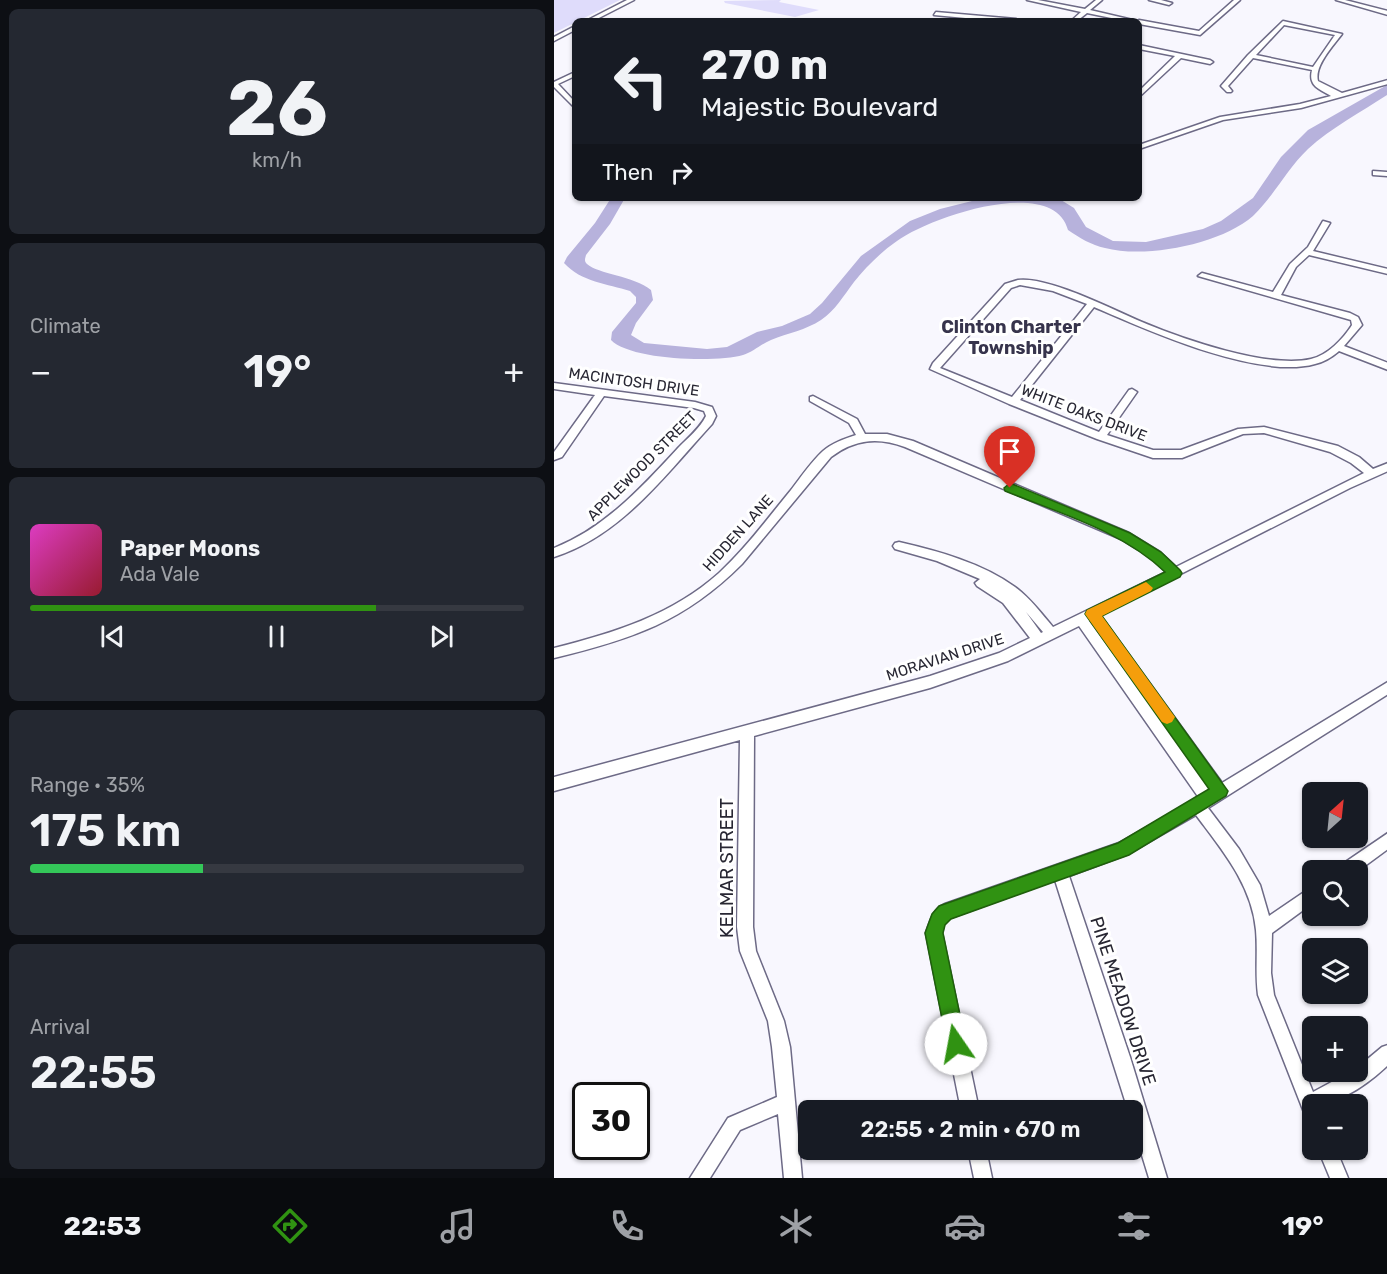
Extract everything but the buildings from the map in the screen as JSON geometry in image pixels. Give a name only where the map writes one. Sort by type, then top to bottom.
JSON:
[{"type":"street","points":[[595,18],[631,0]]},
{"type":"street","points":[[1032,0],[1119,18]]},
{"type":"street","points":[[1079,18],[1099,0]]},
{"type":"street","points":[[1152,0],[1169,3]]},
{"type":"street","points":[[1142,23],[1200,33],[1237,0]]},
{"type":"street","points":[[1339,0],[1388,14]]},
{"type":"street","points":[[936,14],[982,18]]},
{"type":"street","points":[[1229,91],[1224,86],[1283,23],[1339,34],[1315,69],[1313,78],[1315,82],[1340,96]]},
{"type":"street","points":[[554,39],[572,30]]},
{"type":"street","points":[[1142,48],[1210,62]]},
{"type":"street","points":[[1142,93],[1179,56]]},
{"type":"street","points":[[1250,56],[1315,69]]},
{"type":"street","points":[[572,75],[554,84],[572,103]]},
{"type":"street","points":[[1142,146],[1222,118],[1291,108],[1388,82]]},
{"type":"street","points":[[1376,173],[1388,174]]},
{"type":"street","points":[[1275,297],[1293,266],[1326,223]]},
{"type":"street","points":[[1306,252],[1388,272]]},
{"type":"street","points":[[1013,402],[1093,302],[1169,335],[1271,362],[1307,363],[1324,357],[1338,347],[1357,325],[1355,319],[1347,315],[1202,276]]},
{"type":"street","name":"WHITE OAKS DRIVE","points":[[1093,302],[1029,282],[1017,281],[1008,286],[935,368],[938,372],[1013,402],[1146,452],[1168,455],[1191,452],[1242,431],[1264,430],[1334,449],[1355,460],[1372,474]]},
{"type":"street","points":[[1338,347],[1388,367]]},
{"type":"street","name":"MACINTOSH DRIVE","points":[[554,386],[695,405],[710,410]]},
{"type":"street","points":[[554,456],[558,454],[602,392]]},
{"type":"street","points":[[1101,437],[1132,392]]},
{"type":"street","points":[[813,399],[853,421],[862,437],[886,437],[904,442],[1125,536],[1156,555],[1175,573]]},
{"type":"street","name":"APPLEWOOD STREET","points":[[554,553],[584,541],[608,524],[708,422],[711,416],[710,410]]},
{"type":"street","name":"HIDDEN LANE","points":[[554,653],[624,634],[696,598],[731,567],[827,454],[844,442],[862,437]]},
{"type":"street","name":"MORAVIAN DRIVE","points":[[554,784],[982,666],[1052,634],[1388,467]]},
{"type":"street","points":[[943,565],[974,576],[1025,611],[1052,634]]},
{"type":"street","points":[[1025,611],[1039,640]]},
{"type":"street","points":[[1087,616],[1146,700],[1208,799],[1252,882],[1264,929],[1266,995],[1305,1094]]},
{"type":"street","points":[[968,1100],[935,928],[938,920],[953,908],[1123,849],[1388,687]]},
{"type":"street","name":"KELMAR STREET","points":[[747,732],[745,927],[748,951],[776,1021],[784,1065],[793,1178]]},
{"type":"street","points":[[1360,860],[1388,840]]},
{"type":"street","name":"PINE MEADOW DRIVE","points":[[1060,871],[1158,1178]]},
{"type":"street","points":[[1264,929],[1302,902]]},
{"type":"street","points":[[1334,1094],[1375,1066],[1388,1053]]},
{"type":"street","points":[[699,1178],[734,1125],[786,1102]]},
{"type":"street","points":[[979,1160],[983,1178]]},
{"type":"street","points":[[1332,1160],[1339,1178]]},
{"type":"shaded area","points":[[554,0],[620,0],[584,18],[572,18],[572,24],[554,33]]},
{"type":"shaded area","points":[[781,0],[779,2],[819,10],[795,17],[724,1]]},
{"type":"shaded area","points":[[1387,85],[1387,95],[1317,141],[1300,157],[1253,216],[1222,234],[1182,247],[1141,252],[1122,251],[1090,243],[1068,230],[1058,213],[1039,205],[1015,203],[988,206],[935,222],[897,241],[869,265],[835,307],[821,320],[771,340],[743,355],[714,359],[674,358],[654,356],[621,347],[611,340],[612,332],[636,303],[636,297],[630,291],[578,274],[564,263],[609,201],[623,201],[610,224],[586,255],[585,262],[599,270],[635,281],[651,290],[653,300],[636,323],[631,335],[644,343],[707,349],[727,347],[757,332],[782,326],[810,314],[861,256],[910,221],[940,209],[972,201],[1063,201],[1074,208],[1086,227],[1113,241],[1146,242],[1203,229],[1221,221],[1253,198],[1281,157],[1308,130]]},
{"type":"slow traffic","points":[[1146,588],[1092,614],[1167,717]]},
{"type":"district","name":"Clinton Charter Township","points":[[1011,337]]},
{"type":"route","points":[[956,1044],[934,933],[938,920],[945,912],[1123,849],[1220,791],[1092,614],[1175,573],[1156,555],[1125,536],[1010,488]]}]
